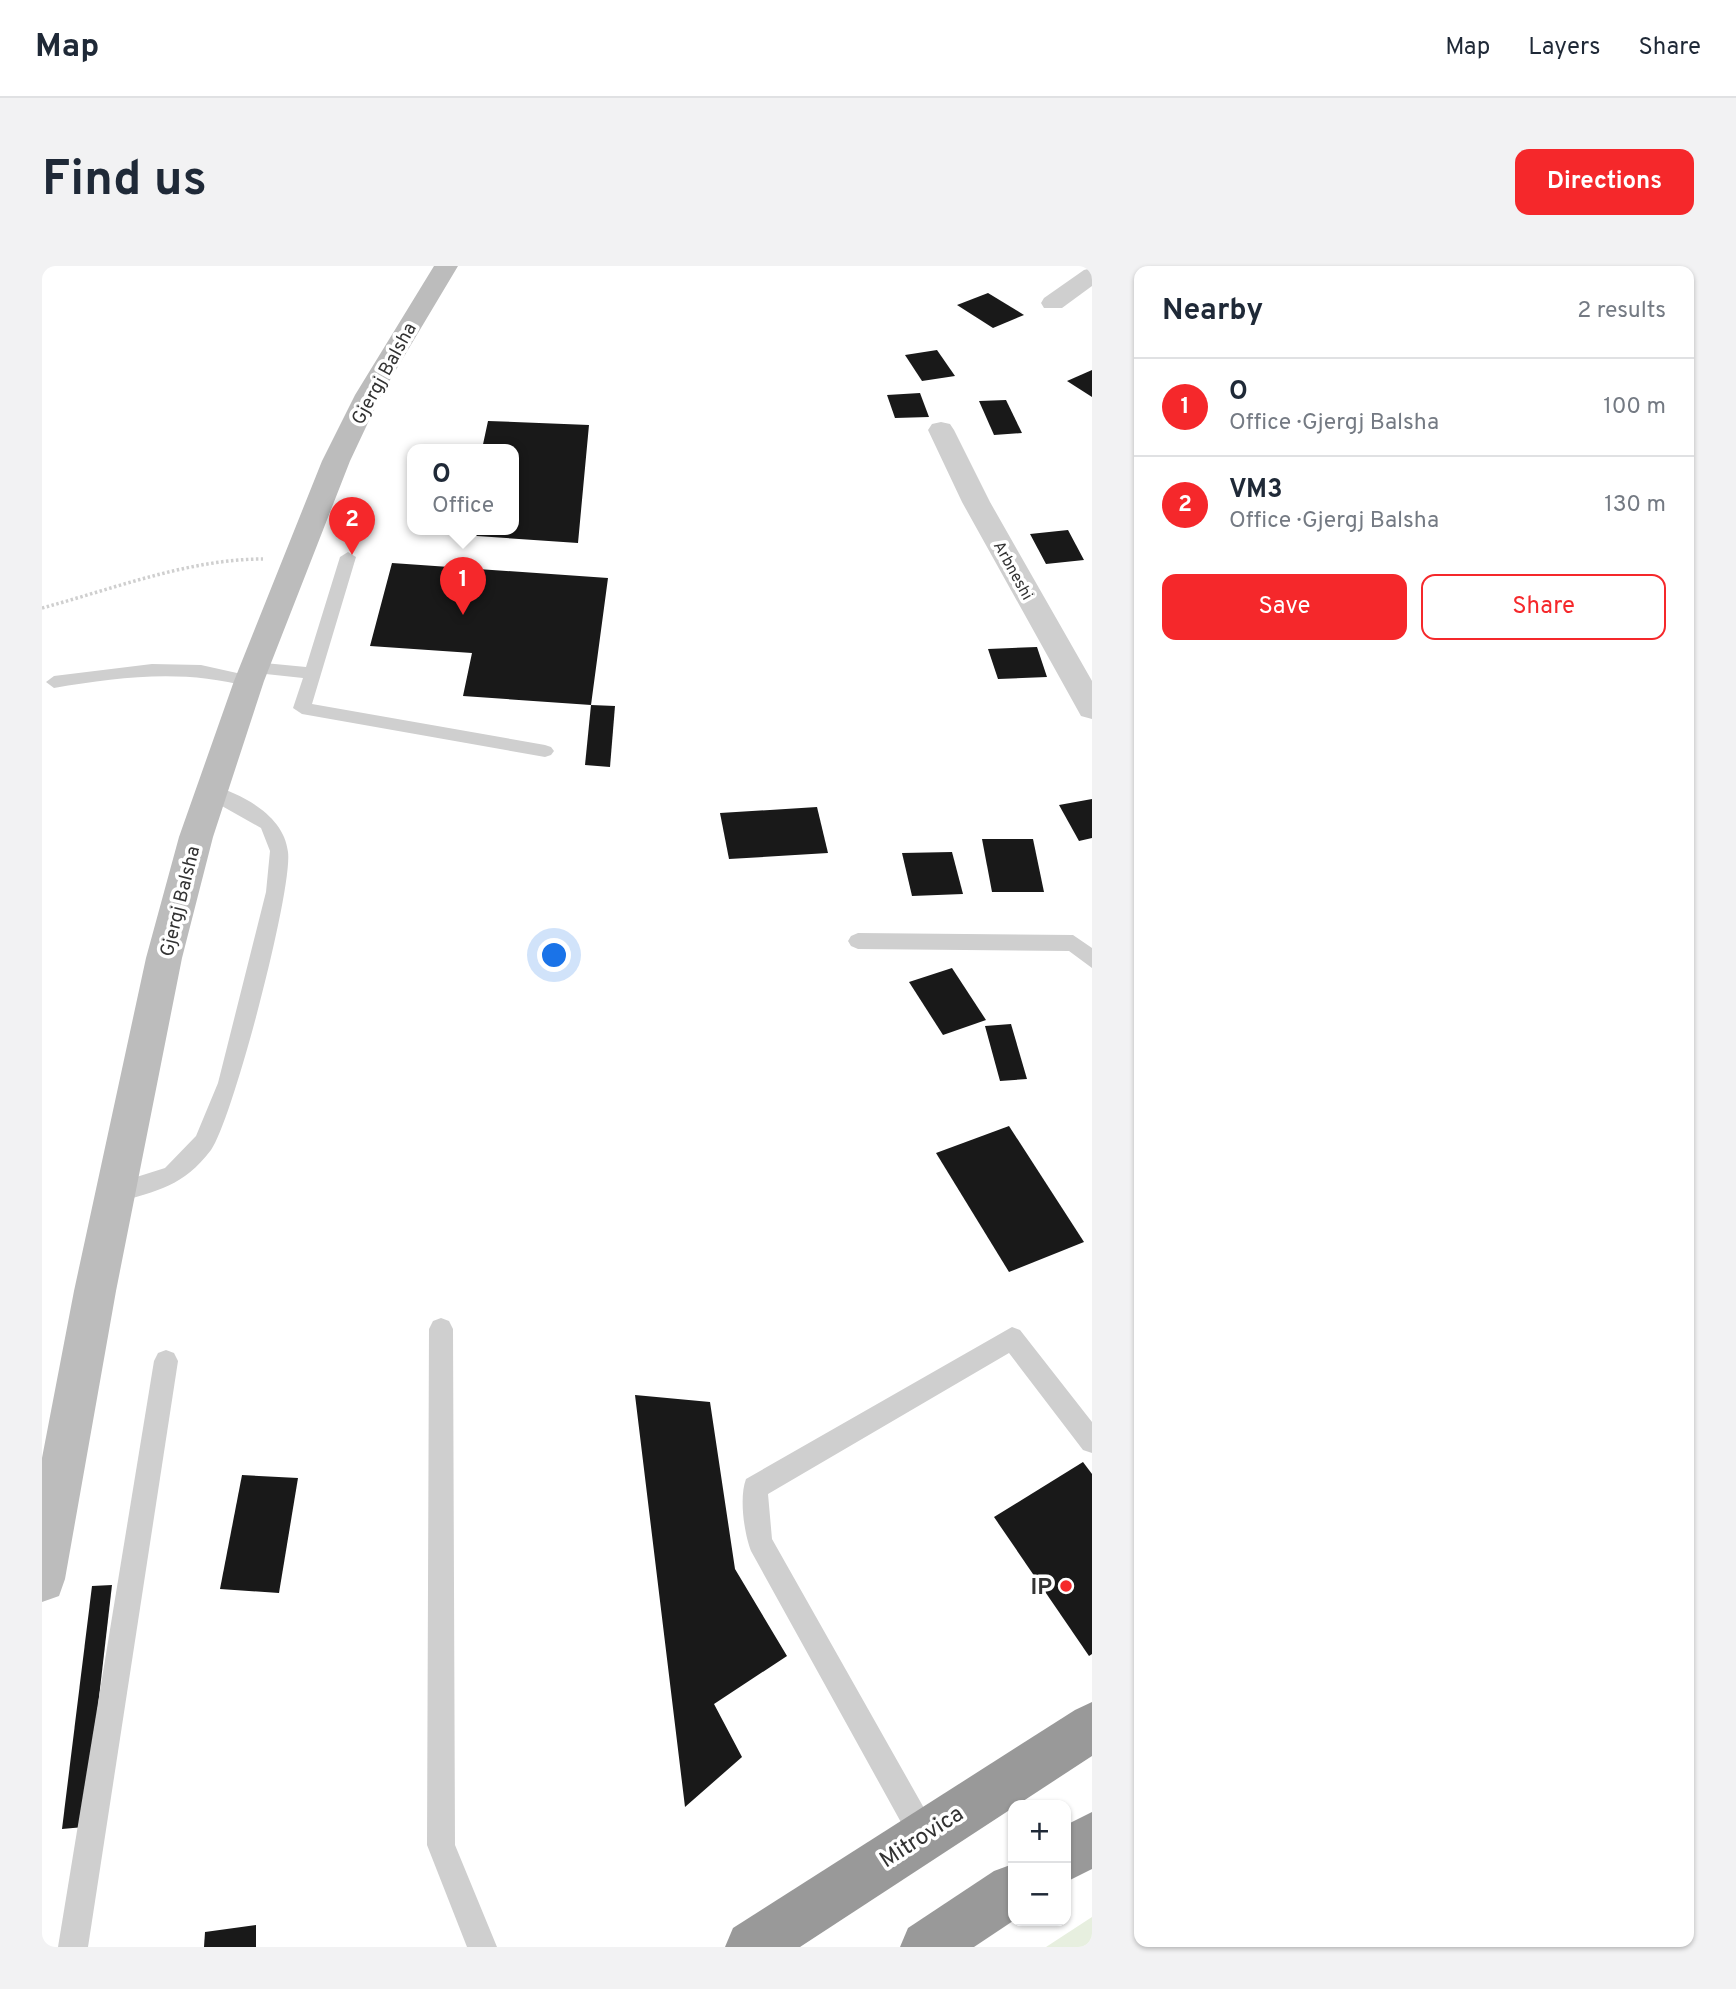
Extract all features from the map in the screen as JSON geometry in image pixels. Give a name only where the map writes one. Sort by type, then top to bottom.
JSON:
[{"type":"highway","name":"Mitrovica","points":[[752,1947],[1092,1727]]},
{"type":"highway","points":[[1071,1853],[1092,1838]]},
{"type":"highway","points":[[928,1947],[1008,1893]]},
{"type":"street","name":"Gjergj Balsha","points":[[42,1579],[164,958],[195,837],[252,675],[336,461],[368,395],[446,266]]},
{"type":"street","points":[[1053,303],[1092,275]]},
{"type":"street","name":"Arbneshi","points":[[941,430],[976,502],[1092,708]]},
{"type":"lane","points":[[348,557],[302,708],[545,751]]},
{"type":"lane","points":[[54,682],[116,673],[190,669],[252,675],[313,673]]},
{"type":"lane","points":[[116,1194],[172,1176],[204,1142],[228,1083],[275,892],[279,851],[268,824],[212,792]]},
{"type":"lane","points":[[858,942],[1073,943],[1092,960]]},
{"type":"lane","points":[[441,1329],[441,1844],[482,1947]]},
{"type":"lane","points":[[923,1834],[760,1542],[755,1488],[1012,1338],[1092,1441]]},
{"type":"lane","points":[[73,1947],[166,1361]]},
{"type":"path","points":[[42,608],[234,559],[296,563]]},
{"type":"green space","points":[[1092,1917],[1092,1947],[1046,1947]]},
{"type":"building","points":[[988,293],[1024,315],[993,328],[957,305]]},
{"type":"building","points":[[937,350],[955,376],[922,381],[905,355]]},
{"type":"building","points":[[1092,370],[1092,397],[1067,381]]},
{"type":"building","points":[[920,393],[929,417],[895,418],[887,395]]},
{"type":"building","points":[[1006,400],[1022,433],[994,435],[979,401]]},
{"type":"building","points":[[488,421],[589,425],[578,543],[462,535],[519,535],[519,444],[483,444]]},
{"type":"building","points":[[1068,530],[1084,560],[1046,564],[1030,534]]},
{"type":"building","points":[[392,563],[608,578],[591,705],[463,696],[472,653],[370,646]]},
{"type":"building","points":[[1037,647],[1047,677],[998,679],[988,649]]},
{"type":"building","points":[[591,705],[615,706],[610,767],[585,765]]},
{"type":"building","points":[[1092,799],[1092,838],[1079,841],[1059,805]]},
{"type":"building","points":[[817,807],[828,853],[729,859],[720,813]]},
{"type":"building","points":[[982,839],[1033,839],[1044,892],[992,892]]},
{"type":"building","points":[[952,852],[963,894],[912,896],[902,853]]},
{"type":"building","points":[[952,968],[986,1020],[943,1035],[909,982]]},
{"type":"building","points":[[1011,1024],[1027,1079],[1000,1081],[985,1026]]},
{"type":"building","points":[[1009,1126],[1084,1242],[1009,1272],[936,1153]]},
{"type":"building","points":[[635,1395],[710,1402],[735,1569],[787,1656],[714,1704],[742,1757],[685,1807]]},
{"type":"building","name":"IP","points":[[1083,1462],[1092,1474],[1092,1654],[1089,1656],[994,1517]]},
{"type":"building","points":[[242,1475],[298,1478],[279,1593],[220,1589]]},
{"type":"building","points":[[112,1585],[84,1827],[62,1829],[92,1586]]},
{"type":"building","points":[[256,1925],[256,1947],[204,1947],[205,1932]]},
{"type":"place","name":"VM3","points":[[352,555]]},
{"type":"place","name":"O","points":[[463,615]]},
{"type":"place","name":"IP","points":[[1066,1586]]}]
